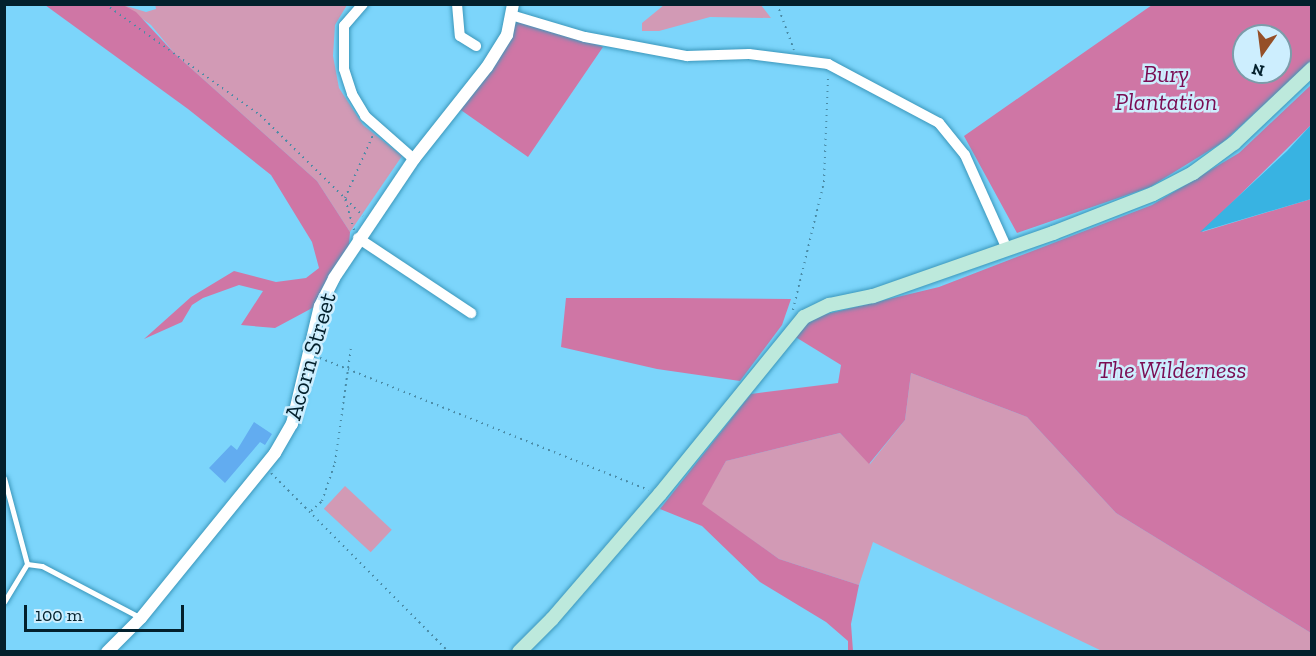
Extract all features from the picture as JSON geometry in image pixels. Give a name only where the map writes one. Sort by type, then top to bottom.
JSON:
[{"type":"main road","points":[[519,651],[552,620],[660,494],[804,318],[829,305],[873,296],[1153,194],[1192,173],[1234,143],[1311,69]]},
{"type":"street","points":[[363,4],[344,26],[344,69],[352,94],[365,117],[414,159]]},
{"type":"street","points":[[457,4],[460,36],[476,46]]},
{"type":"street","points":[[512,10],[585,37],[687,56],[749,54],[796,57],[828,64],[939,123],[965,155],[1007,249]]},
{"type":"street","name":"Acorn Street","points":[[107,651],[141,618],[265,466],[292,424],[311,355],[320,306],[359,237],[414,159],[487,68],[507,35],[512,10]]},
{"type":"street","points":[[359,237],[471,313]]},
{"type":"lane","points":[[4,478],[27,564],[4,602]]},
{"type":"lane","points":[[27,564],[42,566],[141,618]]},
{"type":"path","points":[[105,4],[260,115],[370,222]]},
{"type":"path","points":[[777,4],[796,57]]},
{"type":"path","points":[[793,311],[824,182],[828,64]]},
{"type":"path","points":[[359,237],[353,229],[345,198],[376,127]]},
{"type":"path","points":[[310,512],[322,501],[335,463],[351,348]]},
{"type":"path","points":[[311,355],[660,494]]},
{"type":"path","points":[[265,466],[449,651]]},
{"type":"shaded area","points":[[155,4],[347,5],[335,25],[333,56],[339,88],[363,125],[402,156],[350,232],[317,181],[175,54],[151,25],[123,5],[146,12],[156,9]]},
{"type":"shaded area","points":[[664,5],[761,5],[771,18],[710,17],[659,31],[642,31],[642,23]]},
{"type":"shaded area","points":[[911,373],[1027,417],[1116,513],[1311,633],[1311,651],[1102,651],[873,542],[859,585],[779,559],[701,504],[726,461],[840,433],[870,464],[905,420]]},
{"type":"shaded area","points":[[345,486],[392,530],[371,552],[324,509]]},
{"type":"green space","points":[[45,5],[123,5],[136,12],[175,54],[317,181],[350,232],[349,245],[316,306],[275,328],[241,325],[263,291],[239,285],[203,298],[192,305],[182,322],[144,339],[191,297],[234,271],[276,282],[306,278],[319,268],[312,242],[271,175],[188,109]]},
{"type":"green space","name":"Bury Plantation","points":[[1152,5],[1311,5],[1311,62],[1292,79],[1292,24],[1232,24],[1232,84],[1287,84],[1223,142],[1150,187],[1017,233],[964,136]]},
{"type":"green space","points":[[510,11],[603,47],[528,157],[458,108],[504,39]]},
{"type":"green space","name":"The Wilderness","points":[[1311,85],[1311,125],[1202,232],[1311,199],[1311,633],[1116,513],[1027,417],[911,373],[905,420],[869,464],[840,433],[726,461],[702,504],[779,559],[859,585],[851,624],[853,651],[848,651],[848,641],[826,622],[760,582],[702,526],[660,509],[751,394],[838,383],[841,365],[789,333],[810,318],[939,287],[1152,205],[1239,153]]},
{"type":"green space","points":[[566,298],[791,299],[782,325],[740,381],[657,369],[561,347]]},
{"type":"water","points":[[1311,125],[1311,199],[1200,232],[1287,151]]},
{"type":"building","points":[[254,422],[272,434],[265,445],[260,442],[225,483],[209,468],[231,445],[237,450]]}]
